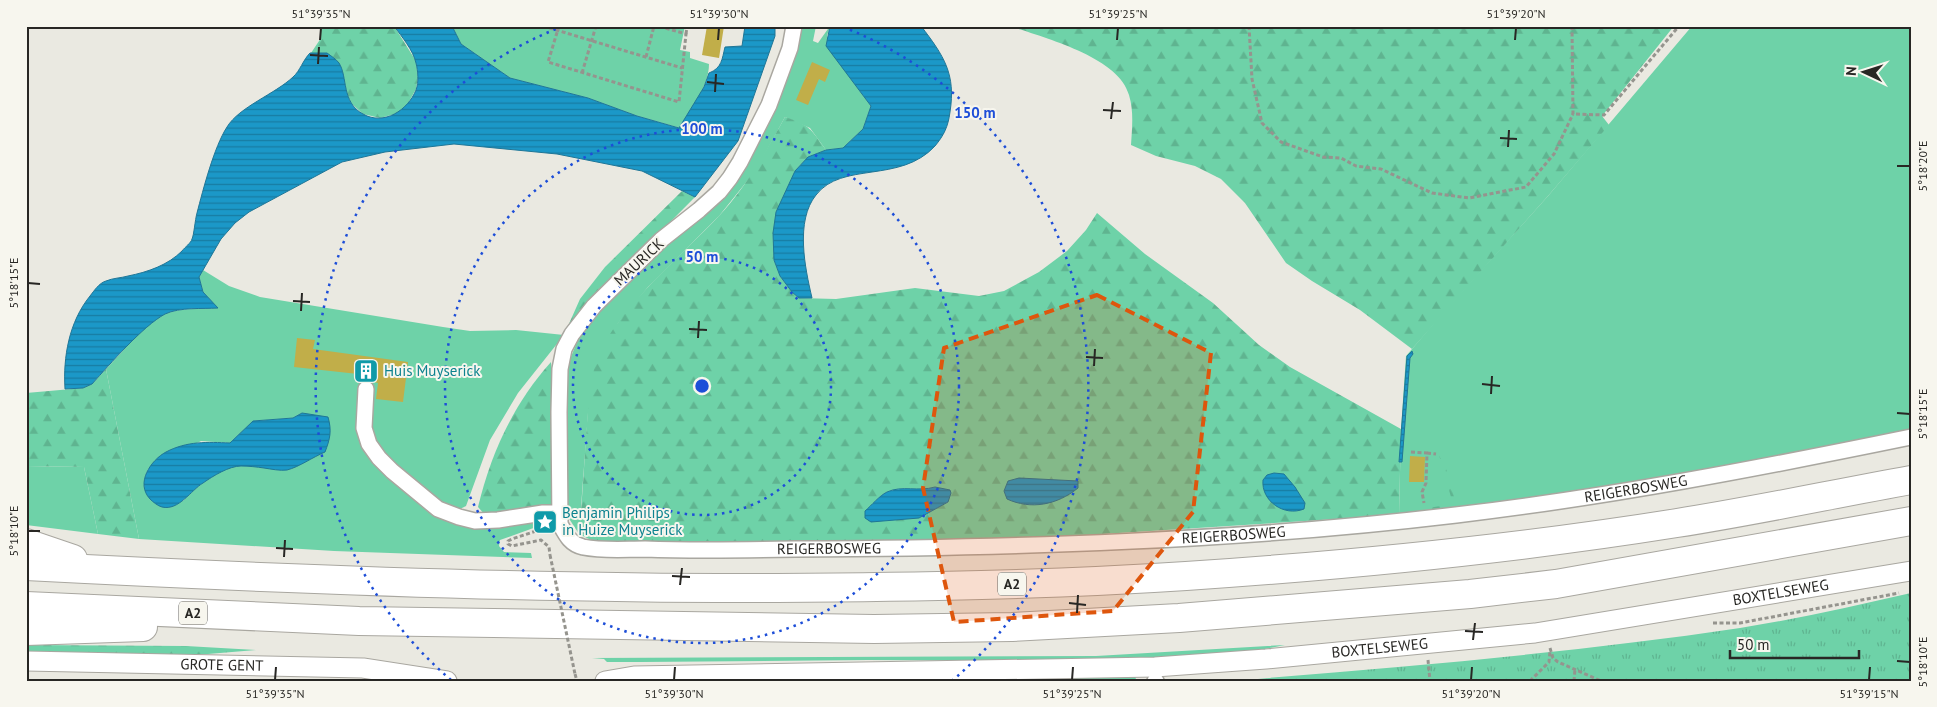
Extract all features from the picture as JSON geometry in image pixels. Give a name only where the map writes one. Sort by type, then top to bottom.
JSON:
[{"type":"highway","name":"A2","points":[[26,566],[426,583],[674,588],[1012,584],[1172,577],[1462,552],[1550,541],[1680,522],[1911,480]]},
{"type":"highway","name":"A2","points":[[26,606],[359,621],[874,629],[1012,627],[1179,618],[1470,594],[1556,584],[1911,521]]},
{"type":"highway","name":"A2","points":[[26,543],[107,570]]},
{"type":"highway","name":"A2","points":[[26,631],[359,621]]},
{"type":"street","name":"MAURICK","points":[[560,518],[559,394],[560,369],[564,349],[572,334],[594,306],[650,251],[700,210],[730,178],[769,105],[790,48],[794,26]]},
{"type":"street","points":[[366,389],[364,428],[369,444],[392,471],[438,508],[459,517],[475,521],[498,520],[543,513],[560,518]]},
{"type":"street","name":"REIGERBOSWEG","points":[[560,518],[568,539],[579,546],[593,548],[712,550],[915,548],[1040,545],[1243,534],[1426,518],[1605,494],[1776,465],[1911,437]]},
{"type":"street","name":"BOXTELSEWEG","points":[[606,681],[634,676],[907,676],[924,670],[1156,677],[1266,659],[1535,633],[1911,571]]},
{"type":"street","name":"GROTE GENT","points":[[26,662],[363,668],[436,680]]},
{"type":"path","points":[[543,26],[558,28],[592,41],[682,68]]},
{"type":"path","points":[[582,73],[596,26]]},
{"type":"path","points":[[646,57],[654,26]]},
{"type":"path","points":[[658,26],[686,34]]},
{"type":"path","points":[[558,28],[548,62],[678,102],[688,26]]},
{"type":"path","points":[[1249,26],[1252,79],[1262,123],[1281,142],[1323,157],[1341,158],[1356,166],[1381,169],[1432,193],[1470,198],[1526,187],[1554,154],[1573,114],[1572,26]]},
{"type":"path","points":[[1573,114],[1604,115],[1679,26]]},
{"type":"path","points":[[1425,451],[1426,483],[1422,492],[1426,518]]},
{"type":"path","points":[[1411,452],[1425,451],[1436,454]]},
{"type":"path","points":[[541,530],[512,539],[508,541],[508,544],[512,546],[541,540],[548,547],[576,681]]},
{"type":"path","points":[[1530,681],[1549,662],[1550,647],[1553,658],[1558,662],[1601,681]]},
{"type":"path","points":[[1428,660],[1430,681]]},
{"type":"path","points":[[1574,669],[1574,681]]},
{"type":"highlighted area","points":[[1097,295],[1211,353],[1193,512],[1113,611],[954,622],[923,488],[944,348]]},
{"type":"green space","points":[[320,26],[394,26],[416,61],[418,77],[416,89],[406,107],[395,114],[380,118],[363,114],[351,103],[344,88],[342,71],[327,53],[311,53],[321,38]]},
{"type":"green space","points":[[452,26],[685,26],[680,50],[690,52],[690,58],[709,64],[708,73],[699,98],[680,128],[637,116],[588,98],[510,78],[461,44]]},
{"type":"green space","points":[[800,26],[816,26],[813,41],[818,43],[830,26],[827,36],[855,84],[871,106],[863,129],[843,148],[826,150],[810,128],[785,117],[756,170],[719,216],[648,287],[618,323],[588,413],[579,534],[568,517],[566,506],[564,418],[568,364],[582,330],[610,296],[718,199]]},
{"type":"green space","points":[[1010,26],[1674,26],[1602,116],[1609,125],[1412,349],[1360,310],[1286,263],[1245,203],[1221,179],[1195,166],[1156,156],[1131,145],[1131,101],[1122,82],[1111,70],[1096,60],[1060,43]]},
{"type":"green space","points":[[1692,26],[1911,26],[1911,429],[1775,459],[1589,491],[1399,515],[1401,429],[1406,356],[1548,196]]},
{"type":"green space","points":[[785,117],[809,129],[826,150],[808,157],[795,171],[789,186],[774,260],[780,276],[799,298],[836,299],[915,288],[979,296],[1004,291],[1039,272],[1067,251],[1086,230],[1097,213],[1145,254],[1213,303],[1259,345],[1290,367],[1401,429],[1399,515],[1040,538],[674,543],[601,542],[593,541],[579,534],[590,391],[595,365],[603,346],[615,326],[631,306],[728,206],[754,169]],"holes":[[[935,487],[948,502],[919,518],[866,511],[878,498],[887,492],[898,489]]]},
{"type":"green space","points":[[682,191],[695,197],[594,299],[564,335],[580,299],[605,267]]},
{"type":"green space","points":[[203,270],[229,286],[260,297],[443,327],[470,331],[516,330],[564,335],[518,393],[490,440],[466,506],[458,510],[438,513],[537,517],[539,526],[500,540],[499,546],[504,552],[531,553],[532,558],[334,551],[139,539],[106,369],[143,330],[167,313],[179,310],[217,308],[203,292],[199,277]],"holes":[[[302,413],[286,470],[244,465],[231,467],[208,479],[183,501],[144,487],[148,469],[201,441],[230,443],[254,421],[293,418]]]},
{"type":"green space","points":[[551,362],[556,498],[550,506],[485,515],[478,507],[497,448],[526,394]]},
{"type":"green space","points":[[106,369],[139,539],[98,534],[84,467],[26,466],[26,393],[83,388],[92,384]]},
{"type":"green space","points":[[1442,454],[1457,507],[1429,511],[1428,508],[1453,504],[1439,455]]},
{"type":"green space","points":[[26,466],[84,467],[98,534],[26,525]]},
{"type":"green space","points":[[1911,593],[1911,681],[1232,681],[1487,659],[1677,637],[1783,621]]},
{"type":"green space","points":[[26,645],[186,646],[256,650],[208,654],[26,654]]},
{"type":"green space","points":[[1285,645],[1255,651],[1101,661],[607,662],[604,659],[592,658],[1096,656]]},
{"type":"green space","points":[[1135,674],[1136,680],[1130,681],[927,681],[937,677],[1030,680]]},
{"type":"water","points":[[394,26],[452,26],[461,44],[510,78],[588,98],[637,116],[679,128],[704,87],[709,73],[719,66],[725,47],[742,46],[745,26],[775,26],[775,36],[738,141],[695,197],[642,171],[557,154],[454,144],[385,152],[342,162],[249,212],[235,223],[221,239],[199,277],[203,292],[218,308],[184,309],[165,314],[137,336],[92,384],[83,388],[65,389],[66,352],[72,328],[90,296],[103,282],[143,272],[164,264],[189,244],[193,237],[197,213],[209,169],[227,127],[240,113],[293,77],[310,53],[327,53],[338,62],[342,69],[351,103],[363,114],[379,118],[387,117],[401,110],[407,104],[417,87],[417,66],[410,48]]},
{"type":"water","points":[[830,26],[921,26],[942,56],[950,76],[950,112],[947,126],[941,138],[921,158],[889,169],[841,178],[827,185],[816,195],[806,218],[804,231],[805,259],[812,298],[799,298],[780,276],[774,260],[773,233],[776,212],[795,171],[808,157],[826,150],[843,148],[863,129],[871,106],[826,46]]},
{"type":"water","points":[[1412,351],[1402,462],[1399,462],[1407,356]]},
{"type":"water","points":[[302,413],[328,417],[330,431],[325,452],[292,469],[276,470],[236,466],[211,477],[174,506],[162,507],[157,505],[146,493],[144,486],[147,472],[155,460],[166,452],[189,444],[230,443],[253,421],[293,418]]},
{"type":"water","points":[[1274,473],[1284,474],[1295,487],[1305,503],[1304,509],[1289,511],[1270,501],[1263,488],[1263,480],[1267,475]]},
{"type":"water","points":[[1019,478],[1078,481],[1078,488],[1053,502],[1034,505],[1025,504],[1007,499],[1004,491],[1008,481]]},
{"type":"water","points":[[935,487],[950,490],[948,502],[919,518],[871,522],[865,518],[865,511],[887,492],[898,489]]},
{"type":"building","points":[[707,26],[724,26],[719,58],[702,55]]},
{"type":"building","points":[[812,62],[830,70],[825,82],[819,79],[808,105],[796,100]]},
{"type":"building","name":"Huis Muyserick","points":[[297,338],[315,340],[313,349],[408,362],[403,402],[376,399],[378,383],[367,380],[357,381],[358,374],[294,367]]},
{"type":"building","points":[[1410,456],[1425,457],[1424,482],[1409,482]]},
{"type":"place","name":"Huis Muyserick","points":[[366,371]]},
{"type":"place","name":"Benjamin Philips in Huize Muyserick","points":[[545,522]]}]
